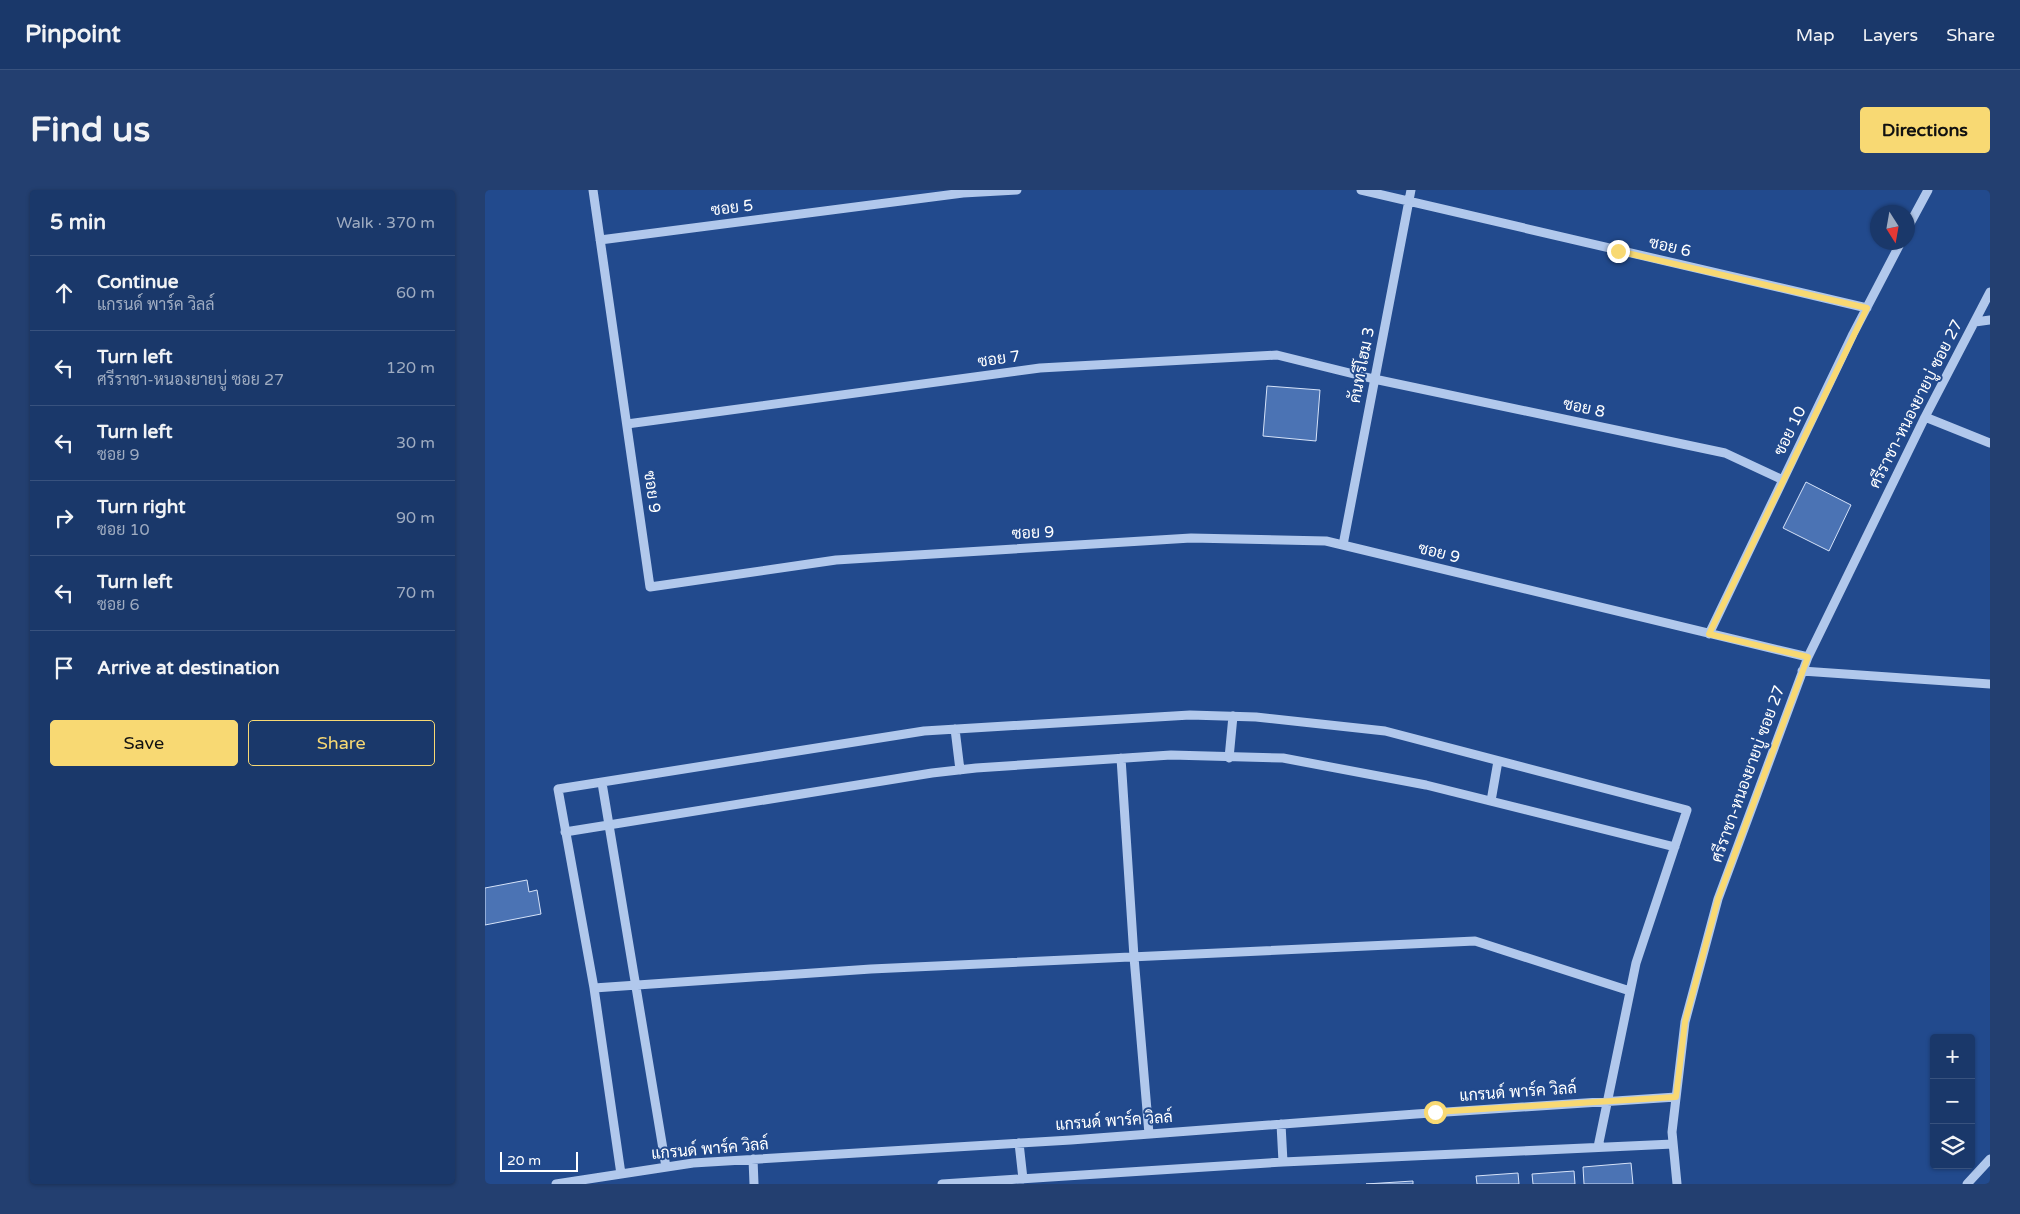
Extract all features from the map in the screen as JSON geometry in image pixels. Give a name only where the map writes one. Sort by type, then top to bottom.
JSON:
[{"type":"street","name":"ซอย 9","points":[[593,190],[650,588],[836,560],[1191,538],[1327,541],[1808,657]]},
{"type":"street","name":"ซอย 5","points":[[600,240],[963,193],[1017,190]]},
{"type":"street","points":[[1361,190],[1408,202]]},
{"type":"street","name":"คันทรีโฮม 3","points":[[1343,545],[1411,190]]},
{"type":"street","points":[[1915,214],[1928,190]]},
{"type":"street","name":"ซอย 6","points":[[1408,202],[1867,308]]},
{"type":"street","name":"ซอย 10","points":[[1709,634],[1897,250]]},
{"type":"street","name":"ศรีราชา-หนองยายบู่ ซอย 27","points":[[1677,1184],[1672,1132],[1685,1022],[1718,899],[1808,657],[1925,417],[1990,292]]},
{"type":"street","points":[[1975,322],[1990,320]]},
{"type":"street","name":"ซอย 7","points":[[627,424],[1041,368],[1277,355],[1374,379]]},
{"type":"street","name":"ซอย 8","points":[[1374,379],[1725,453],[1783,480]]},
{"type":"street","points":[[1925,417],[1990,443]]},
{"type":"street","points":[[1802,671],[1990,684]]},
{"type":"street","points":[[621,1174],[594,988],[558,789],[924,731],[1190,715],[1256,717],[1385,731],[1687,810],[1636,963],[1598,1147]]},
{"type":"street","points":[[1229,758],[1233,716]]},
{"type":"street","points":[[955,729],[960,770]]},
{"type":"street","points":[[565,832],[609,823],[960,770],[1171,755],[1283,758],[1426,785],[1675,847]]},
{"type":"street","points":[[1121,758],[1134,957],[1149,1134]]},
{"type":"street","points":[[1491,801],[1499,761]]},
{"type":"street","points":[[603,783],[666,1167]]},
{"type":"street","points":[[594,988],[871,969],[1475,941],[1630,991]]},
{"type":"street","name":"แกรนด์ พาร์ค วิลล์","points":[[556,1184],[693,1163],[1019,1143],[1676,1097]]},
{"type":"street","points":[[1281,1124],[1283,1162]]},
{"type":"street","points":[[1019,1143],[1023,1179]]},
{"type":"street","points":[[942,1184],[1283,1162],[1673,1144]]},
{"type":"street","points":[[753,1159],[754,1184]]},
{"type":"street","points":[[1967,1184],[1988,1163]]},
{"type":"building","points":[[1267,386],[1320,390],[1316,441],[1263,436]]},
{"type":"building","points":[[1806,482],[1851,505],[1829,551],[1783,528]]},
{"type":"building","points":[[527,880],[529,892],[537,890],[541,914],[485,925],[485,888]]},
{"type":"building","points":[[1631,1163],[1633,1184],[1584,1184],[1583,1167]]},
{"type":"building","points":[[1574,1171],[1575,1184],[1533,1184],[1532,1174]]},
{"type":"building","points":[[1518,1173],[1519,1184],[1477,1184],[1476,1176]]},
{"type":"building","points":[[1413,1181],[1413,1184],[1366,1184]]},
{"type":"route","points":[[1435,1112],[1676,1097],[1685,1022],[1718,899],[1808,657],[1709,634],[1867,308],[1618,251]]}]
